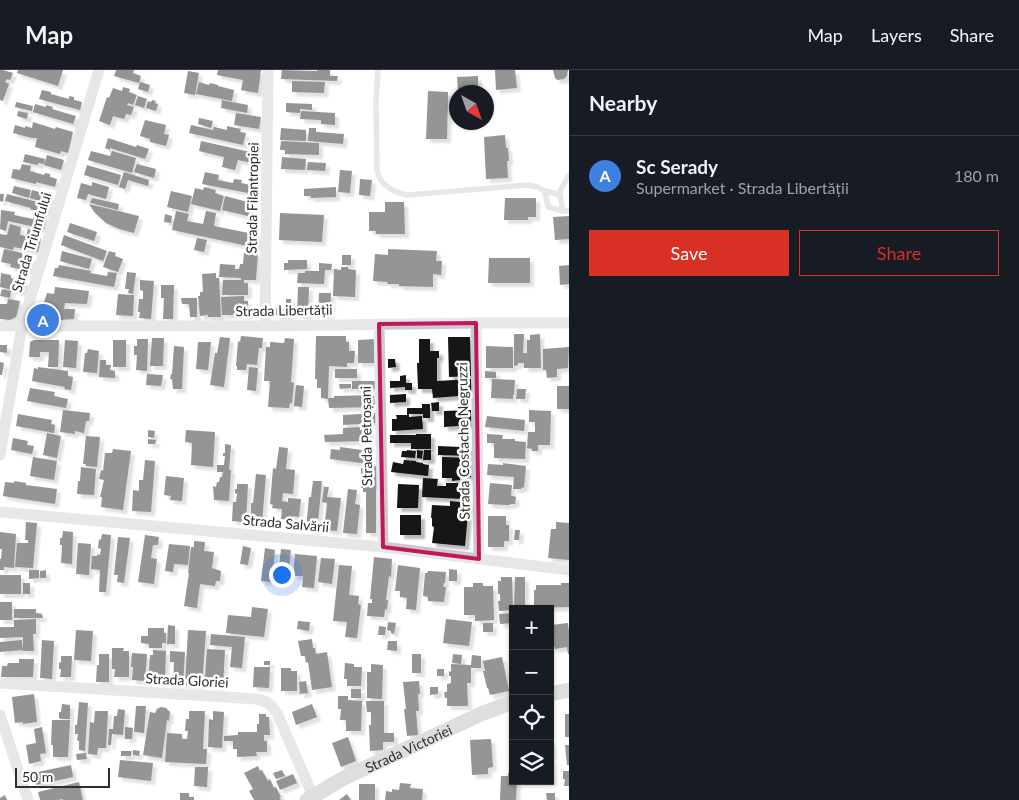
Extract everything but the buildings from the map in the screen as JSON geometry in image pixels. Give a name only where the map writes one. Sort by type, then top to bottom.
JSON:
[{"type":"street","name":"Strada Triumfului","points":[[0,455],[22,326],[99,70]]},
{"type":"street","name":"Strada Filantropiei","points":[[265,326],[268,70]]},
{"type":"street","name":"Strada Costache Negruzzi","points":[[476,323],[479,559]]},
{"type":"street","name":"Strada Libertății","points":[[0,326],[569,323]]},
{"type":"street","name":"Strada Petroșani","points":[[379,324],[383,547]]},
{"type":"street","name":"Strada Salvării","points":[[0,512],[383,547],[569,570]]},
{"type":"street","name":"Strada Gloriei","points":[[0,684],[264,700],[270,703],[277,713],[310,798]]},
{"type":"street","points":[[554,693],[569,690]]},
{"type":"street","name":"Strada Victoriei","points":[[310,798],[344,778],[473,718],[509,704]]},
{"type":"street","points":[[0,715],[28,800]]},
{"type":"lane","points":[[378,70],[376,171],[378,177],[388,188],[407,195],[527,185],[560,195]]},
{"type":"lane","points":[[566,211],[560,191],[569,175]]},
{"type":"lane","points":[[545,191],[548,207],[566,211]]},
{"type":"highlighted area","points":[[476,323],[479,559],[383,547],[379,324]]},
{"type":"place","name":"Sc Serady","points":[[43,320]]}]
